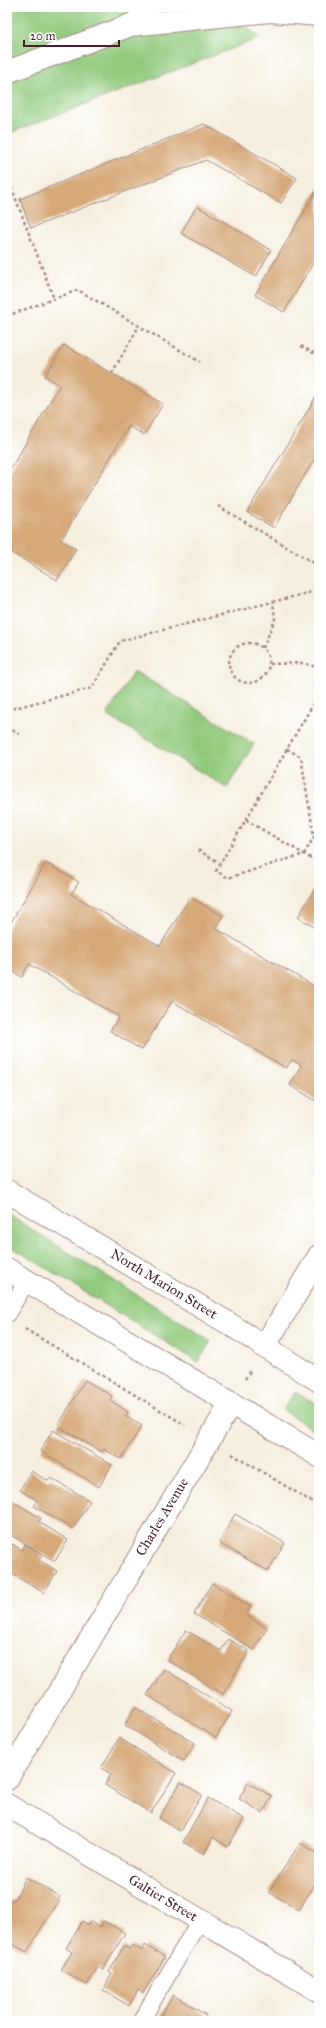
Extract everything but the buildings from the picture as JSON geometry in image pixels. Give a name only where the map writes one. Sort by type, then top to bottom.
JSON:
[{"type":"main road","points":[[7,72],[131,24],[160,7]]},
{"type":"main road","points":[[131,24],[270,11],[319,15]]},
{"type":"main road","name":"North Marion Street","points":[[7,1191],[228,1322],[264,1347],[319,1381]]},
{"type":"main road","points":[[264,1347],[319,1256]]},
{"type":"main road","points":[[7,1269],[319,1456]]},
{"type":"main road","name":"Charles Avenue","points":[[7,1778],[208,1439],[231,1403]]},
{"type":"main road","name":"Galtier Street","points":[[7,1805],[319,1991]]},
{"type":"lane","points":[[7,1314],[27,1281]]},
{"type":"lane","points":[[141,2021],[200,1920]]},
{"type":"path","points":[[7,176],[54,299]]},
{"type":"path","points":[[7,316],[78,290],[200,362]]},
{"type":"path","points":[[112,373],[139,326]]},
{"type":"path","points":[[301,346],[319,356]]},
{"type":"path","points":[[218,506],[319,566]]},
{"type":"path","points":[[7,710],[92,688],[120,641],[319,590]]},
{"type":"path","points":[[263,648],[275,619],[273,602]]},
{"type":"path","points":[[248,643],[256,644],[263,648],[267,653],[270,664],[267,673],[256,683],[244,683],[238,680],[232,674],[229,665],[230,656],[239,646],[248,643]]},
{"type":"path","points":[[270,664],[304,663],[319,668]]},
{"type":"path","points":[[287,749],[301,757],[314,837],[304,854],[228,878],[216,871],[319,694]]},
{"type":"path","points":[[7,727],[20,734]]},
{"type":"path","points":[[246,820],[319,863]]},
{"type":"path","points":[[198,850],[220,863]]},
{"type":"path","points":[[20,1327],[319,1506]]},
{"type":"path","points":[[231,1403],[264,1347]]},
{"type":"green space","points":[[7,7],[223,7],[260,38],[7,134]]},
{"type":"green space","points":[[134,671],[254,744],[227,788],[107,715]]},
{"type":"green space","points":[[7,1214],[211,1341],[198,1362],[7,1244]]},
{"type":"green space","points":[[295,1392],[319,1405],[319,1434],[283,1410]]}]
